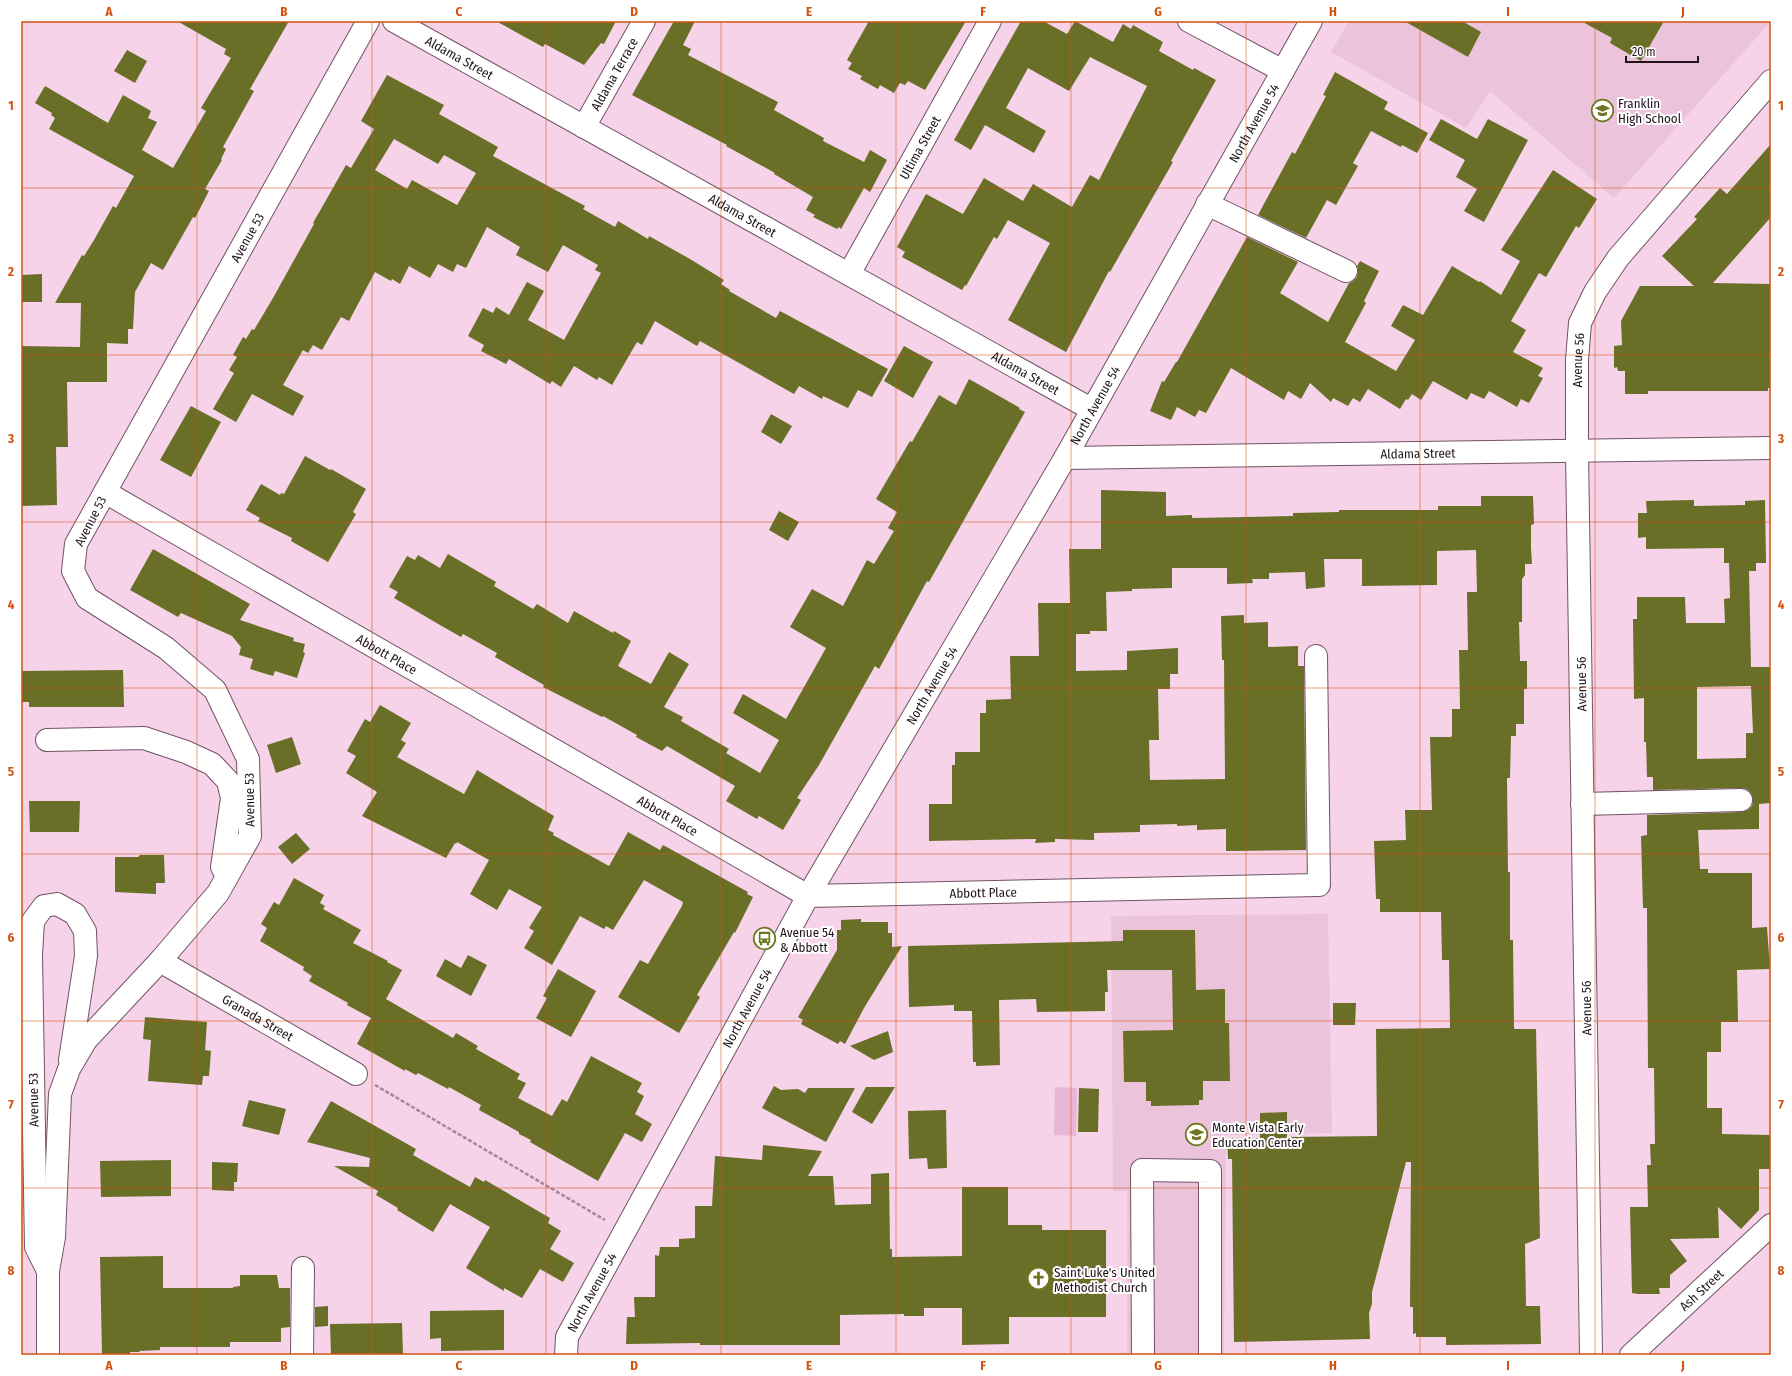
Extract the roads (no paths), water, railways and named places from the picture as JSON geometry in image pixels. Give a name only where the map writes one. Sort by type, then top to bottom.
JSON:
[{"type":"street","name":"Avenue 53","points":[[48,1355],[48,1271],[54,1237],[60,1094],[69,1069],[86,1040],[160,961],[218,893],[250,836],[248,759],[215,690],[166,648],[87,598],[73,571],[76,544],[368,21]]},
{"type":"street","name":"Aldama Street","points":[[394,21],[1091,409]]},
{"type":"street","name":"Aldama Terrace","points":[[584,127],[644,21]]},
{"type":"street","name":"Ultima Street","points":[[849,274],[990,21]]},
{"type":"street","points":[[1189,21],[1283,71]]},
{"type":"street","name":"North Avenue 54","points":[[566,1355],[567,1337],[808,896],[1065,458],[1091,409],[1311,21]]},
{"type":"street","name":"Avenue 56","points":[[1591,1355],[1577,452],[1577,360],[1580,323],[1595,292],[1618,258],[1771,81]]},
{"type":"street","points":[[1207,204],[1346,271]]},
{"type":"street","name":"Aldama Street","points":[[1065,458],[1577,452],[1771,448]]},
{"type":"street","name":"Abbott Place","points":[[105,492],[808,896],[1320,885],[1316,656]]},
{"type":"street","points":[[47,740],[144,738],[186,752],[212,764],[228,781],[232,798],[222,867],[227,876]]},
{"type":"street","points":[[1582,804],[1741,800]]},
{"type":"street","name":"Avenue 53","points":[[48,1271],[36,1247],[31,955],[32,921],[44,906],[57,904],[75,914],[85,931],[86,956],[69,1069]]},
{"type":"street","name":"Granada Street","points":[[160,961],[356,1074]]},
{"type":"street","points":[[1143,1355],[1142,1170],[1210,1171],[1210,1355]]},
{"type":"street","name":"Ash Street","points":[[1631,1355],[1771,1225]]},
{"type":"street","points":[[302,1355],[303,1268]]},
{"type":"place","name":"Franklin High School","points":[[1602,110]]},
{"type":"place","name":"Avenue 54 & Abbott","points":[[764,939]]},
{"type":"place","name":"Monte Vista Early Education Center","points":[[1196,1134]]},
{"type":"place","name":"Saint Luke's United Methodist Church","points":[[1039,1279]]}]
